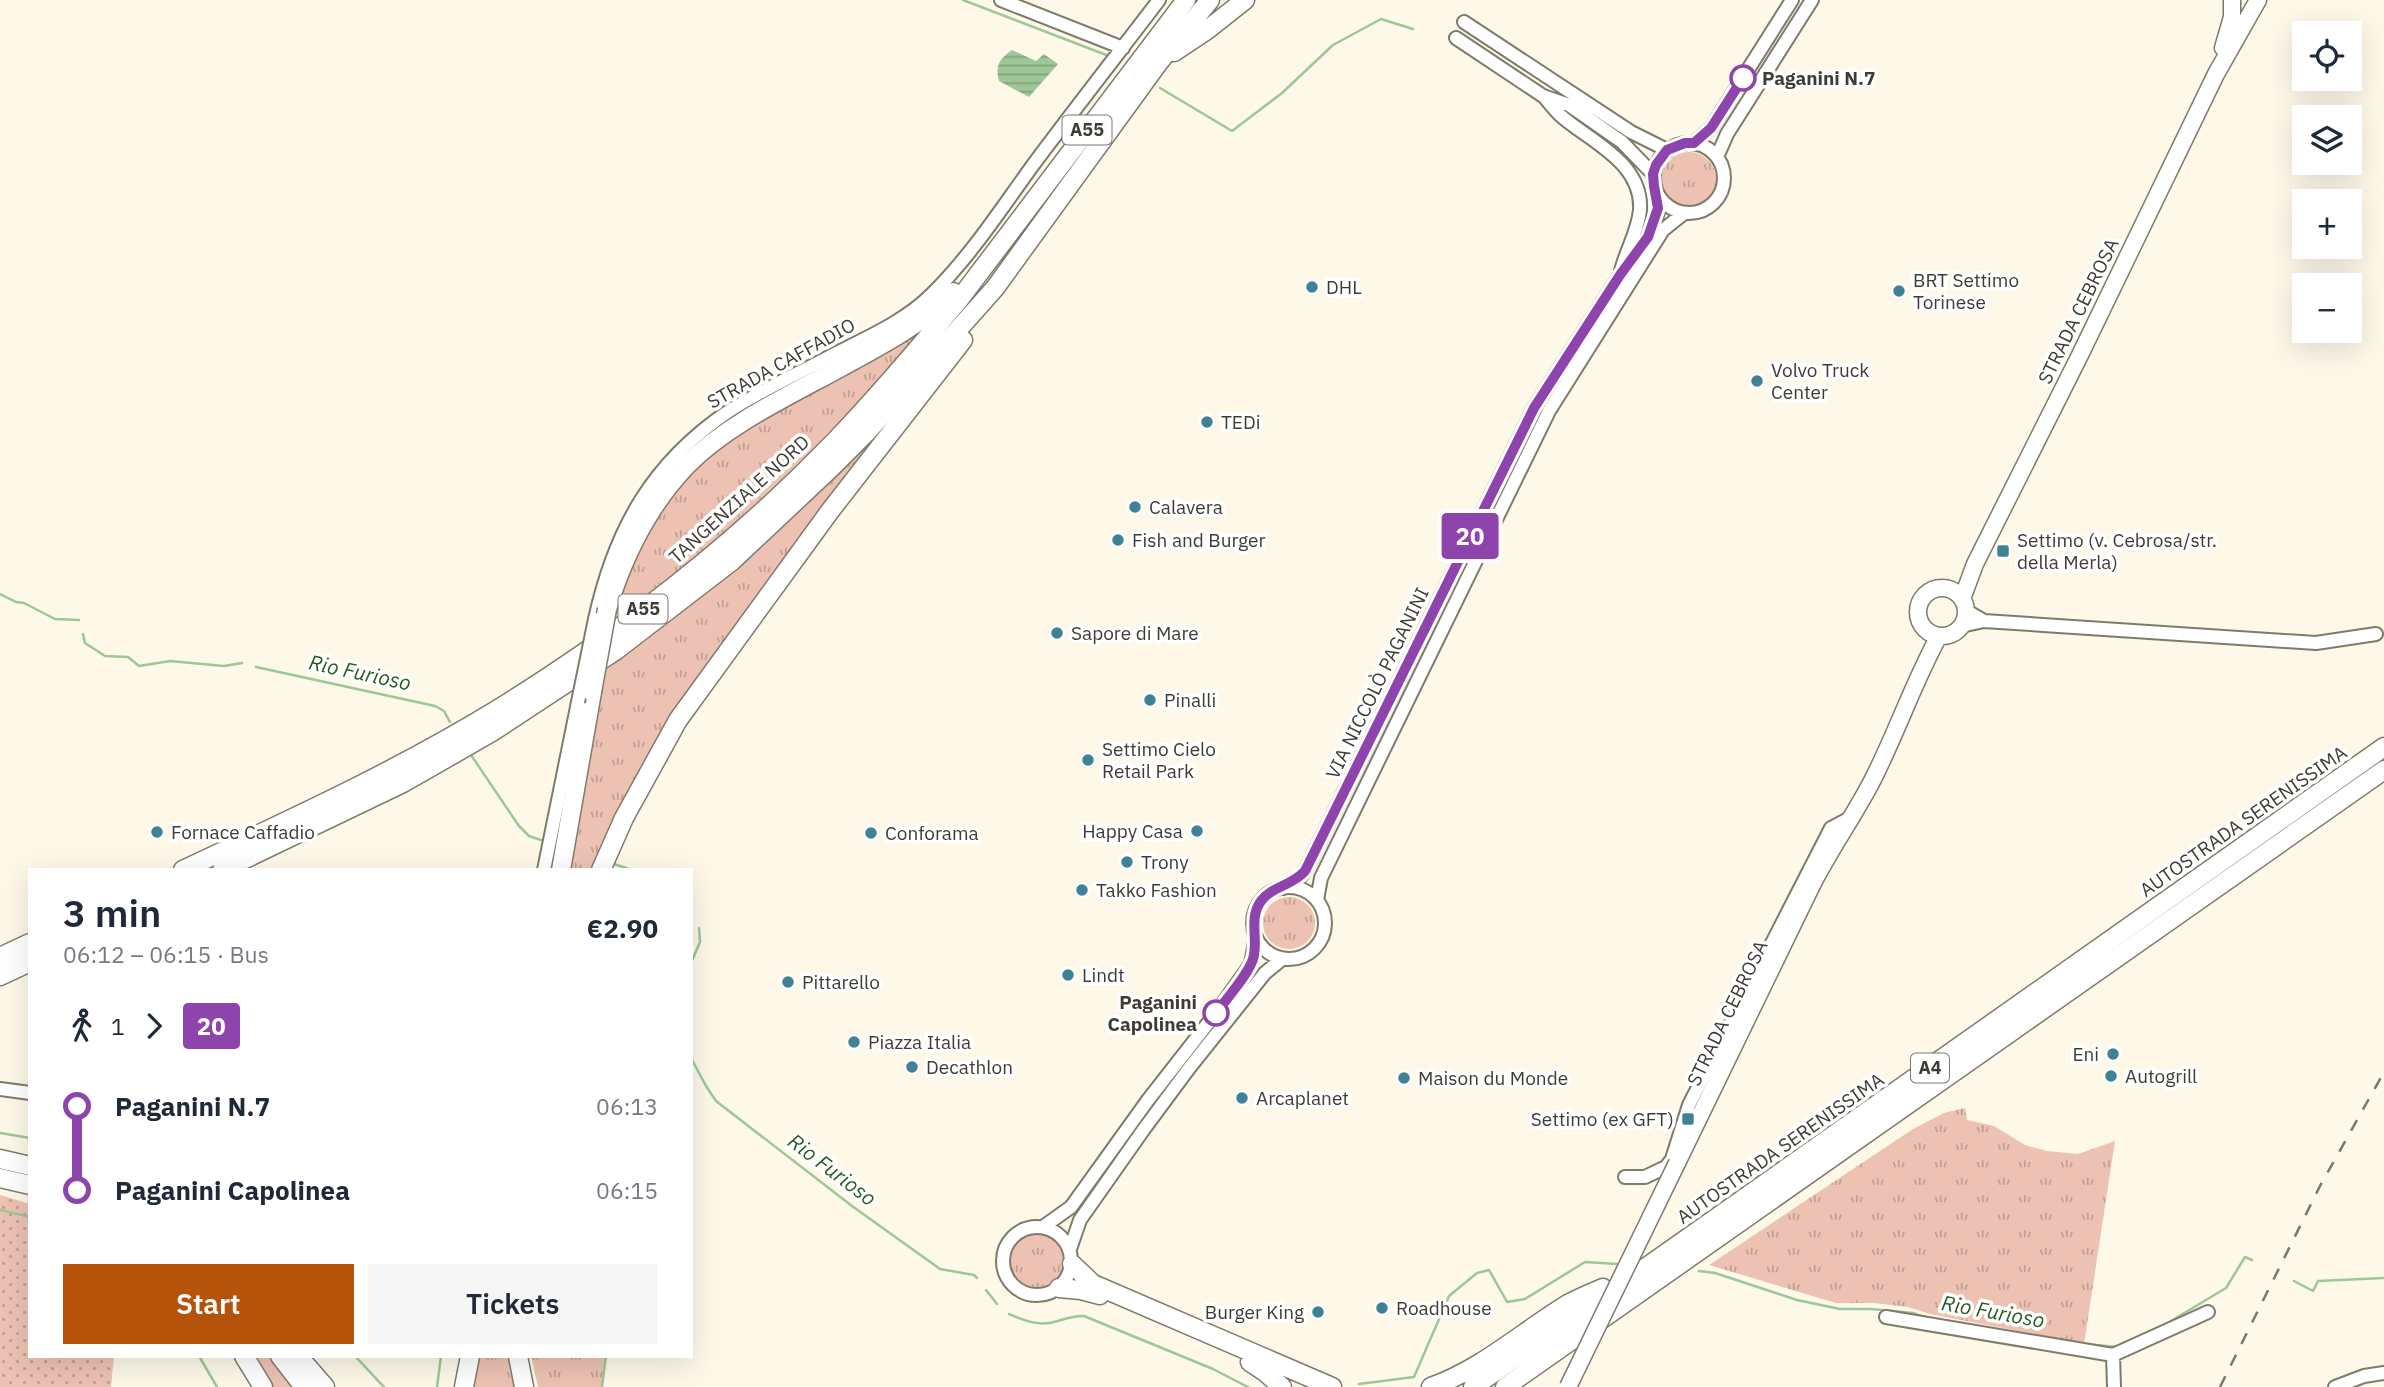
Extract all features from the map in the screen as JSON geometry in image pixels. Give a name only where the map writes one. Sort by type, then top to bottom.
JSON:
[{"type":"highway","name":"TANGENZIALE NORD","points":[[187,868],[364,784],[495,711],[635,616],[727,542],[833,442],[921,345],[1011,231],[1184,0]]},
{"type":"highway","name":"TANGENZIALE NORD","points":[[226,868],[403,783],[492,732],[615,651],[732,561],[866,433],[995,288],[1159,62],[1210,0]]},
{"type":"highway","points":[[1159,62],[1245,0]]},
{"type":"highway","name":"A55","points":[[561,868],[585,697],[601,614],[636,537],[665,491],[688,465],[714,442],[922,319],[942,303],[1011,231]]},
{"type":"highway","name":"A55","points":[[602,868],[624,818],[678,720],[830,511],[971,329],[995,288]]},
{"type":"highway","name":"AUTOSTRADA SERENISSIMA","points":[[1473,1387],[2384,747]]},
{"type":"highway","name":"AUTOSTRADA SERENISSIMA","points":[[1505,1387],[2384,770]]},
{"type":"highway","points":[[0,957],[28,944]]},
{"type":"highway","points":[[0,976],[28,963]]},
{"type":"highway","points":[[0,1159],[28,1166]]},
{"type":"highway","points":[[0,1178],[28,1185]]},
{"type":"highway","points":[[1071,1256],[1087,1280],[1093,1284],[1332,1387]]},
{"type":"highway","points":[[1431,1387],[1494,1355],[1570,1303],[1641,1271]]},
{"type":"highway","points":[[1059,1288],[1094,1292],[1227,1350],[1265,1372],[1282,1387]]},
{"type":"highway","points":[[245,1358],[263,1387]]},
{"type":"highway","points":[[282,1358],[304,1387]]},
{"type":"highway","points":[[300,1358],[325,1387]]},
{"type":"highway","points":[[464,1387],[470,1358]]},
{"type":"highway","points":[[518,1358],[524,1387]]},
{"type":"main road","points":[[2216,74],[2232,17],[2232,0]]},
{"type":"main road","points":[[2216,74],[2258,0]]},
{"type":"main road","name":"STRADA CEBROSA","points":[[1963,612],[1975,564],[2216,74]]},
{"type":"main road","name":"STRADA CEBROSA","points":[[1944,588],[1975,564]]},
{"type":"main road","points":[[1944,588],[1957,594],[1963,612],[1950,635],[1933,633],[1918,617],[1920,603],[1929,592],[1944,588]]},
{"type":"main road","name":"STRADA CEBROSA","points":[[1568,1387],[1830,850],[1891,743],[1926,660],[1933,633]]},
{"type":"street","points":[[1001,0],[1123,48]]},
{"type":"street","name":"STRADA CAFFADIO","points":[[601,614],[602,586],[615,548],[633,511],[654,480],[685,445],[732,409],[880,330],[929,297],[979,239],[1158,0]]},
{"type":"street","points":[[1694,143],[1711,128],[1792,0]]},
{"type":"street","points":[[1717,157],[1727,134],[1812,0]]},
{"type":"street","points":[[1464,22],[1631,132],[1667,150]]},
{"type":"street","points":[[1456,38],[1543,96],[1560,115],[1621,163],[1636,186],[1640,207],[1636,233],[1624,258],[1620,275]]},
{"type":"street","points":[[1543,96],[1569,105],[1622,142],[1653,174]]},
{"type":"street","points":[[1685,143],[1694,143],[1703,146],[1717,157],[1723,168],[1724,180],[1722,192],[1716,202],[1695,214],[1683,214],[1664,204],[1658,196],[1653,174],[1667,150],[1685,143]]},
{"type":"street","name":"VIA NICCOLÒ PAGANINI","points":[[1283,888],[1297,881],[1305,871],[1534,408],[1620,275],[1648,237],[1656,219],[1658,196]]},
{"type":"street","name":"VIA NICCOLÒ PAGANINI","points":[[1317,900],[1321,878],[1549,411],[1663,230],[1683,214]]},
{"type":"street","points":[[1963,612],[1984,621],[2316,643],[2376,634]]},
{"type":"street","points":[[544,868],[585,697]]},
{"type":"street","points":[[1625,1177],[1645,1177],[1666,1167],[1672,1159],[1689,1105],[1831,828],[1850,818]]},
{"type":"street","points":[[1295,887],[1317,900],[1325,914],[1326,922],[1321,942],[1304,956],[1282,959],[1271,955],[1262,947],[1253,925],[1255,912],[1266,895],[1283,888],[1295,887]]},
{"type":"street","points":[[1776,934],[1779,954]]},
{"type":"street","points":[[1043,1227],[1071,1207],[1148,1100],[1216,1013],[1251,964],[1256,937]]},
{"type":"street","points":[[1071,1256],[1064,1239],[1054,1231],[1033,1227],[1014,1235],[1004,1252],[1004,1271],[1012,1285],[1028,1294],[1050,1294],[1059,1288],[1066,1280],[1080,1220],[1190,1067],[1265,973],[1282,959]]},
{"type":"street","points":[[0,1089],[28,1093]]},
{"type":"street","points":[[1886,1317],[2112,1355],[2208,1311]]},
{"type":"street","points":[[2112,1355],[2114,1387]]},
{"type":"street","points":[[2335,1387],[2364,1376],[2384,1373]]},
{"type":"green space","points":[[1689,152],[1708,160],[1716,179],[1708,198],[1689,206],[1670,198],[1662,179],[1670,160]]},
{"type":"green space","points":[[914,334],[916,336],[882,375],[775,486],[698,554],[616,616],[621,591],[633,557],[677,486],[719,444]]},
{"type":"green space","points":[[863,448],[865,451],[806,529],[595,868],[567,868],[606,670],[700,598],[814,497]]},
{"type":"green space","points":[[1289,897],[1299,899],[1307,905],[1313,913],[1313,933],[1307,941],[1299,947],[1289,949],[1279,947],[1271,941],[1265,933],[1263,923],[1265,913],[1271,905],[1279,899]]},
{"type":"green space","points":[[1965,1108],[1967,1120],[1994,1126],[2025,1145],[2047,1151],[2078,1154],[2115,1141],[2084,1344],[1930,1314],[1908,1307],[1874,1303],[1836,1303],[1709,1265],[1913,1129],[1944,1113]]},
{"type":"green space","points":[[0,1195],[28,1203],[28,1358],[114,1358],[111,1387],[0,1387]]},
{"type":"green space","points":[[1037,1234],[1056,1242],[1064,1261],[1056,1280],[1037,1288],[1018,1280],[1010,1261],[1018,1242]]},
{"type":"green space","points":[[254,1358],[271,1358],[294,1387],[272,1387]]},
{"type":"green space","points":[[475,1358],[510,1358],[516,1387],[470,1387]]},
{"type":"green space","points":[[531,1358],[607,1358],[601,1387],[538,1387]]},
{"type":"shaded area","points":[[1012,50],[1036,61],[1044,54],[1058,64],[1029,97],[999,81],[999,63]]},
{"type":"waterway","points":[[963,0],[1109,56]]},
{"type":"waterway","points":[[1160,88],[1232,131],[1282,93],[1333,45],[1381,19],[1413,29]]},
{"type":"waterway","name":"Rio Furioso","points":[[0,594],[55,619],[79,620]]},
{"type":"waterway","name":"Rio Furioso","points":[[83,634],[85,643],[105,656],[128,657],[139,666],[170,661],[224,666],[242,663]]},
{"type":"waterway","name":"Rio Furioso","points":[[256,667],[435,706],[444,711],[450,722]]},
{"type":"waterway","name":"Rio Furioso","points":[[469,752],[519,826],[529,836],[541,840]]},
{"type":"waterway","name":"Rio Furioso","points":[[614,864],[626,868]]},
{"type":"waterway","name":"Rio Furioso","points":[[693,958],[700,942],[699,928]]},
{"type":"waterway","name":"Rio Furioso","points":[[693,1062],[716,1101],[852,1206],[940,1269],[974,1275],[977,1278]]},
{"type":"waterway","points":[[0,1133],[28,1138]]},
{"type":"waterway","points":[[0,1210],[28,1217]]},
{"type":"waterway","name":"Rio Furioso","points":[[2161,1327],[2226,1288],[2245,1257],[2252,1260]]},
{"type":"waterway","name":"Rio Furioso","points":[[1359,1384],[1414,1377],[1449,1296],[1477,1273],[1489,1270],[1507,1302],[1525,1299],[1585,1262],[1617,1264]]},
{"type":"waterway","name":"Rio Furioso","points":[[1699,1271],[1715,1273],[1797,1300],[1840,1309],[1913,1313],[1927,1318]]},
{"type":"waterway","name":"Rio Furioso","points":[[2294,1281],[2313,1291],[2318,1281],[2384,1278]]},
{"type":"waterway","name":"Rio Furioso","points":[[986,1290],[997,1304]]},
{"type":"waterway","name":"Rio Furioso","points":[[1009,1314],[1029,1322],[1044,1323],[1084,1316],[1213,1369],[1248,1387]]},
{"type":"waterway","name":"Rio Furioso","points":[[1951,1322],[2037,1336]]},
{"type":"waterway","name":"Rio Furioso","points":[[2085,1344],[2117,1347]]},
{"type":"waterway","points":[[200,1358],[217,1387]]},
{"type":"waterway","points":[[357,1358],[384,1387]]},
{"type":"waterway","points":[[437,1387],[441,1358]]},
{"type":"waterway","points":[[602,1387],[606,1358]]},
{"type":"railway","points":[[2220,1387],[2320,1186],[2384,1072]]},
{"type":"bus line","name":"20","points":[[1216,1013],[1254,958],[1256,937],[1253,925],[1260,902],[1274,890],[1297,881],[1305,871],[1534,408],[1620,275],[1648,237],[1658,208],[1653,174],[1656,165],[1667,150],[1675,145],[1694,143],[1711,128],[1743,78]]},
{"type":"place","name":"Paganini N.7","points":[[1743,78]]},
{"type":"place","name":"DHL","points":[[1312,287]]},
{"type":"place","name":"BRT Settimo Torinese","points":[[1899,291]]},
{"type":"place","name":"Volvo Truck Center","points":[[1757,381]]},
{"type":"place","name":"TEDi","points":[[1207,422]]},
{"type":"place","name":"Calavera","points":[[1135,507]]},
{"type":"place","name":"Fish and Burger","points":[[1118,540]]},
{"type":"place","name":"Settimo (v. Cebrosa/str. della Merla)","points":[[2003,551]]},
{"type":"place","name":"Sapore di Mare","points":[[1057,633]]},
{"type":"place","name":"Pinalli","points":[[1150,700]]},
{"type":"place","name":"Settimo Cielo Retail Park","points":[[1088,760]]},
{"type":"place","name":"Happy Casa","points":[[1197,831]]},
{"type":"place","name":"Fornace Caffadio","points":[[157,832]]},
{"type":"place","name":"Conforama","points":[[871,833]]},
{"type":"place","name":"Trony","points":[[1127,862]]},
{"type":"place","name":"Takko Fashion","points":[[1082,890]]},
{"type":"place","name":"Lindt","points":[[1068,975]]},
{"type":"place","name":"Pittarello","points":[[788,982]]},
{"type":"place","name":"Paganini Capolinea","points":[[1216,1013]]},
{"type":"place","name":"Piazza Italia","points":[[854,1042]]},
{"type":"place","name":"Eni","points":[[2113,1054]]},
{"type":"place","name":"Decathlon","points":[[912,1067]]},
{"type":"place","name":"Autogrill","points":[[2111,1076]]},
{"type":"place","name":"Maison du Monde","points":[[1404,1078]]},
{"type":"place","name":"Arcaplanet","points":[[1242,1098]]},
{"type":"place","name":"Settimo (ex GFT)","points":[[1688,1119]]},
{"type":"place","name":"Roadhouse","points":[[1382,1308]]},
{"type":"place","name":"Burger King","points":[[1318,1312]]}]
